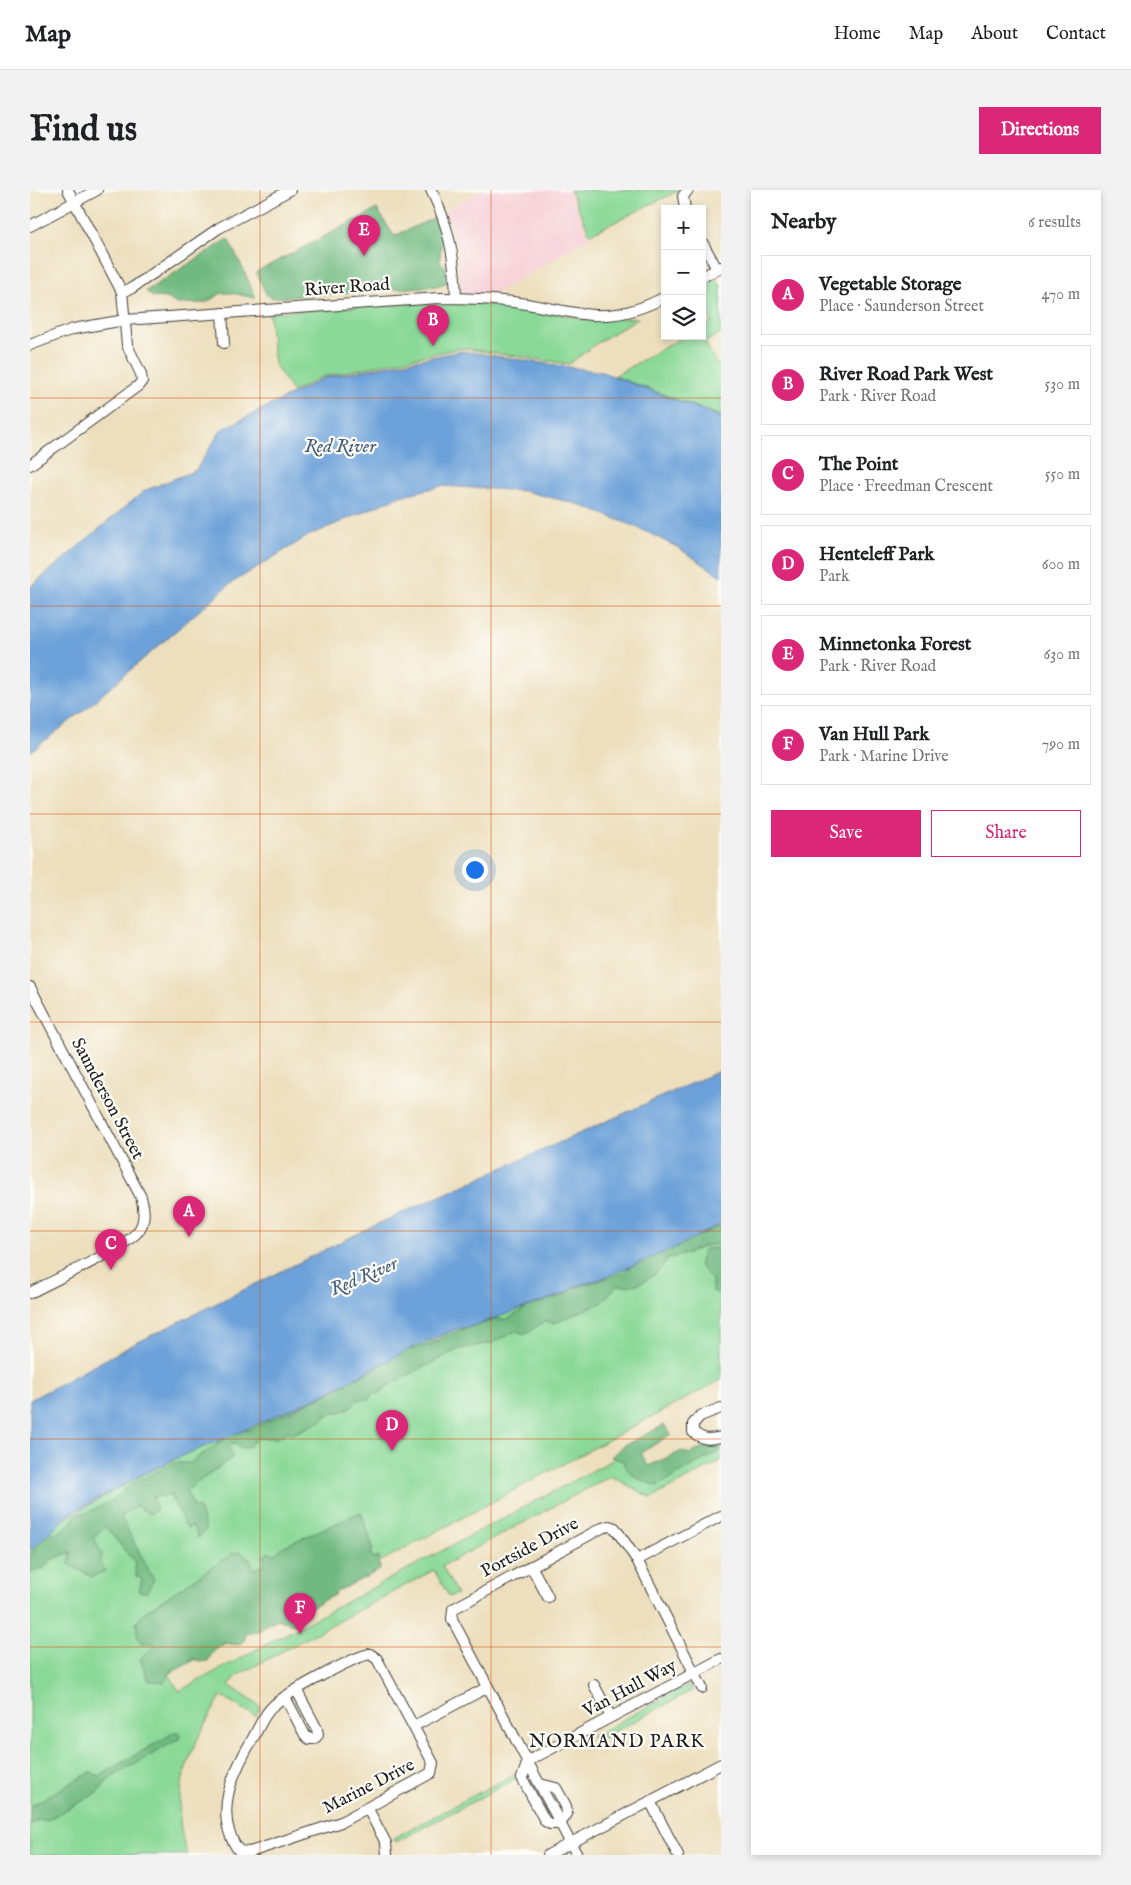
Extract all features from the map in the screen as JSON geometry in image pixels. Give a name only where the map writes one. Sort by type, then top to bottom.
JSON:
[{"type":"street","points":[[30,466],[138,386],[142,381],[141,374],[127,345],[122,292],[68,190]]},
{"type":"street","points":[[30,226],[97,190]]},
{"type":"street","points":[[122,292],[132,288],[220,228],[290,190]]},
{"type":"street","points":[[430,190],[451,239],[455,264],[456,298]]},
{"type":"street","points":[[684,205],[683,196],[688,190]]},
{"type":"street","points":[[706,248],[719,268],[706,275]]},
{"type":"street","name":"River Road","points":[[30,345],[73,329],[125,320],[456,298],[488,299],[585,316],[602,317],[635,311],[661,299]]},
{"type":"street","points":[[222,313],[224,343]]},
{"type":"street","name":"Saunderson Street","points":[[30,987],[140,1197],[144,1216],[140,1229],[126,1244],[30,1293]]},
{"type":"street","points":[[721,1408],[700,1416],[693,1424],[693,1432],[701,1438],[711,1440],[721,1437]]},
{"type":"street","points":[[638,1560],[721,1516]]},
{"type":"street","name":"Portside Drive","points":[[560,1824],[567,1814],[566,1806],[556,1788],[540,1784],[451,1614],[458,1605],[609,1526],[619,1532],[638,1560],[702,1688]]},
{"type":"street","points":[[531,1566],[548,1597]]},
{"type":"street","name":"Marine Drive","points":[[370,1654],[378,1660],[414,1726],[433,1763],[432,1773],[341,1822],[250,1852],[239,1851],[235,1845],[227,1818],[226,1805],[232,1778],[270,1709],[285,1697],[370,1654]]},
{"type":"street","name":"Van Hull Way","points":[[528,1761],[721,1659]]},
{"type":"street","points":[[594,1685],[611,1717]]},
{"type":"street","points":[[414,1726],[488,1687]]},
{"type":"street","points":[[285,1697],[305,1735],[309,1739],[314,1739],[318,1735],[317,1729],[297,1691]]},
{"type":"street","points":[[528,1761],[522,1774],[523,1780],[545,1821],[550,1824],[560,1824],[577,1855]]},
{"type":"street","points":[[548,1855],[721,1764]]},
{"type":"street","points":[[650,1801],[678,1855]]},
{"type":"street","points":[[368,1809],[386,1843],[387,1855]]},
{"type":"shaded area","points":[[482,190],[569,190],[589,238],[492,295],[461,294],[458,244],[444,211]]},
{"type":"green space","points":[[570,190],[680,190],[590,234]]},
{"type":"green space","points":[[377,209],[394,236],[436,217],[444,239],[441,244],[440,261],[446,268],[448,282],[438,286],[273,298],[266,294],[256,272]]},
{"type":"green space","points":[[228,239],[249,281],[255,296],[254,298],[232,293],[222,293],[205,303],[177,304],[167,298],[153,297],[146,291]]},
{"type":"green space","points":[[714,278],[721,285],[721,333],[705,342],[717,365],[721,367],[721,416],[614,376],[678,340],[706,340],[706,325],[712,322],[706,310],[706,283]]},
{"type":"green space","points":[[439,301],[517,306],[583,319],[638,318],[597,343],[569,364],[461,348],[322,377],[293,392],[274,364],[269,313]]},
{"type":"green space","points":[[721,1224],[721,1380],[169,1674],[179,1691],[633,1449],[652,1484],[721,1447],[721,1461],[651,1498],[611,1476],[442,1566],[457,1594],[449,1597],[434,1570],[238,1675],[229,1685],[261,1707],[256,1716],[221,1696],[191,1753],[181,1791],[180,1811],[181,1832],[187,1855],[30,1855],[30,1543],[45,1530],[135,1479],[177,1458],[324,1394],[416,1346],[434,1341],[460,1327],[470,1327],[554,1297],[572,1287],[601,1279]]},
{"type":"green space","points":[[721,1226],[721,1244],[714,1244],[668,1258],[654,1275],[640,1283],[625,1286],[618,1285],[601,1303],[555,1323],[545,1321],[525,1334],[516,1331],[492,1343],[459,1349],[389,1385],[379,1394],[373,1393],[369,1399],[358,1400],[349,1409],[328,1415],[321,1421],[293,1434],[287,1431],[279,1438],[257,1438],[249,1447],[242,1448],[235,1444],[228,1446],[233,1457],[186,1491],[194,1507],[199,1508],[206,1530],[198,1538],[193,1526],[187,1528],[170,1495],[153,1497],[157,1509],[150,1514],[136,1506],[121,1517],[154,1580],[146,1593],[139,1591],[142,1579],[136,1576],[134,1560],[105,1527],[93,1537],[102,1553],[101,1561],[105,1571],[92,1577],[69,1564],[71,1552],[51,1560],[43,1569],[30,1572],[30,1556],[47,1531],[57,1534],[71,1523],[77,1514],[89,1512],[111,1501],[130,1485],[173,1463],[190,1463],[236,1431],[250,1430],[327,1394],[408,1350],[430,1345],[465,1328],[497,1319],[508,1319],[527,1307],[567,1294],[574,1288],[624,1273],[630,1267]]},
{"type":"green space","points":[[715,1248],[721,1251],[721,1294],[712,1291],[712,1280],[699,1265],[704,1249]]},
{"type":"green space","points":[[664,1425],[671,1434],[641,1453],[648,1466],[682,1451],[690,1454],[710,1444],[716,1436],[721,1450],[657,1486],[636,1477],[628,1470],[623,1461],[611,1457],[621,1447]]},
{"type":"green space","points":[[361,1512],[373,1547],[371,1555],[375,1559],[379,1557],[380,1570],[309,1608],[302,1621],[295,1625],[277,1619],[264,1626],[260,1631],[246,1634],[244,1641],[238,1645],[224,1643],[212,1653],[208,1661],[200,1662],[195,1658],[172,1670],[164,1682],[149,1681],[140,1659],[156,1643],[141,1643],[138,1638],[136,1623],[143,1613],[232,1554],[240,1552],[251,1561],[253,1569],[265,1565],[264,1556],[269,1552],[275,1554],[282,1547]]},
{"type":"green space","points":[[692,1685],[693,1690],[603,1738],[591,1737],[686,1686]]},
{"type":"green space","points":[[177,1731],[180,1733],[179,1739],[110,1778],[97,1793],[47,1820],[38,1820],[30,1825],[30,1806],[91,1772],[99,1776]]},
{"type":"green space","points":[[514,1774],[515,1779],[510,1782],[396,1842],[393,1838]]},
{"type":"water","name":"Red River","points":[[462,351],[602,372],[721,417],[721,576],[677,547],[634,526],[577,504],[524,491],[442,486],[400,496],[308,536],[230,584],[83,711],[30,752],[30,587],[144,491],[196,470],[221,430],[324,378]]},
{"type":"water","name":"Red River","points":[[721,1070],[721,1224],[679,1246],[601,1279],[572,1287],[569,1292],[470,1327],[456,1329],[416,1346],[324,1394],[177,1458],[68,1515],[30,1551],[30,1400],[134,1344],[373,1226]]},
{"type":"place","name":"Minnetonka Forest","points":[[364,256]]},
{"type":"place","name":"River Road Park West","points":[[433,346]]},
{"type":"place","name":"Vegetable Storage","points":[[189,1237]]},
{"type":"place","name":"The Point","points":[[111,1270]]},
{"type":"place","name":"Henteleff Park","points":[[392,1451]]},
{"type":"place","name":"Van Hull Park","points":[[300,1634]]},
{"type":"district","name":"NORMAND PARK","points":[[617,1742]]}]
